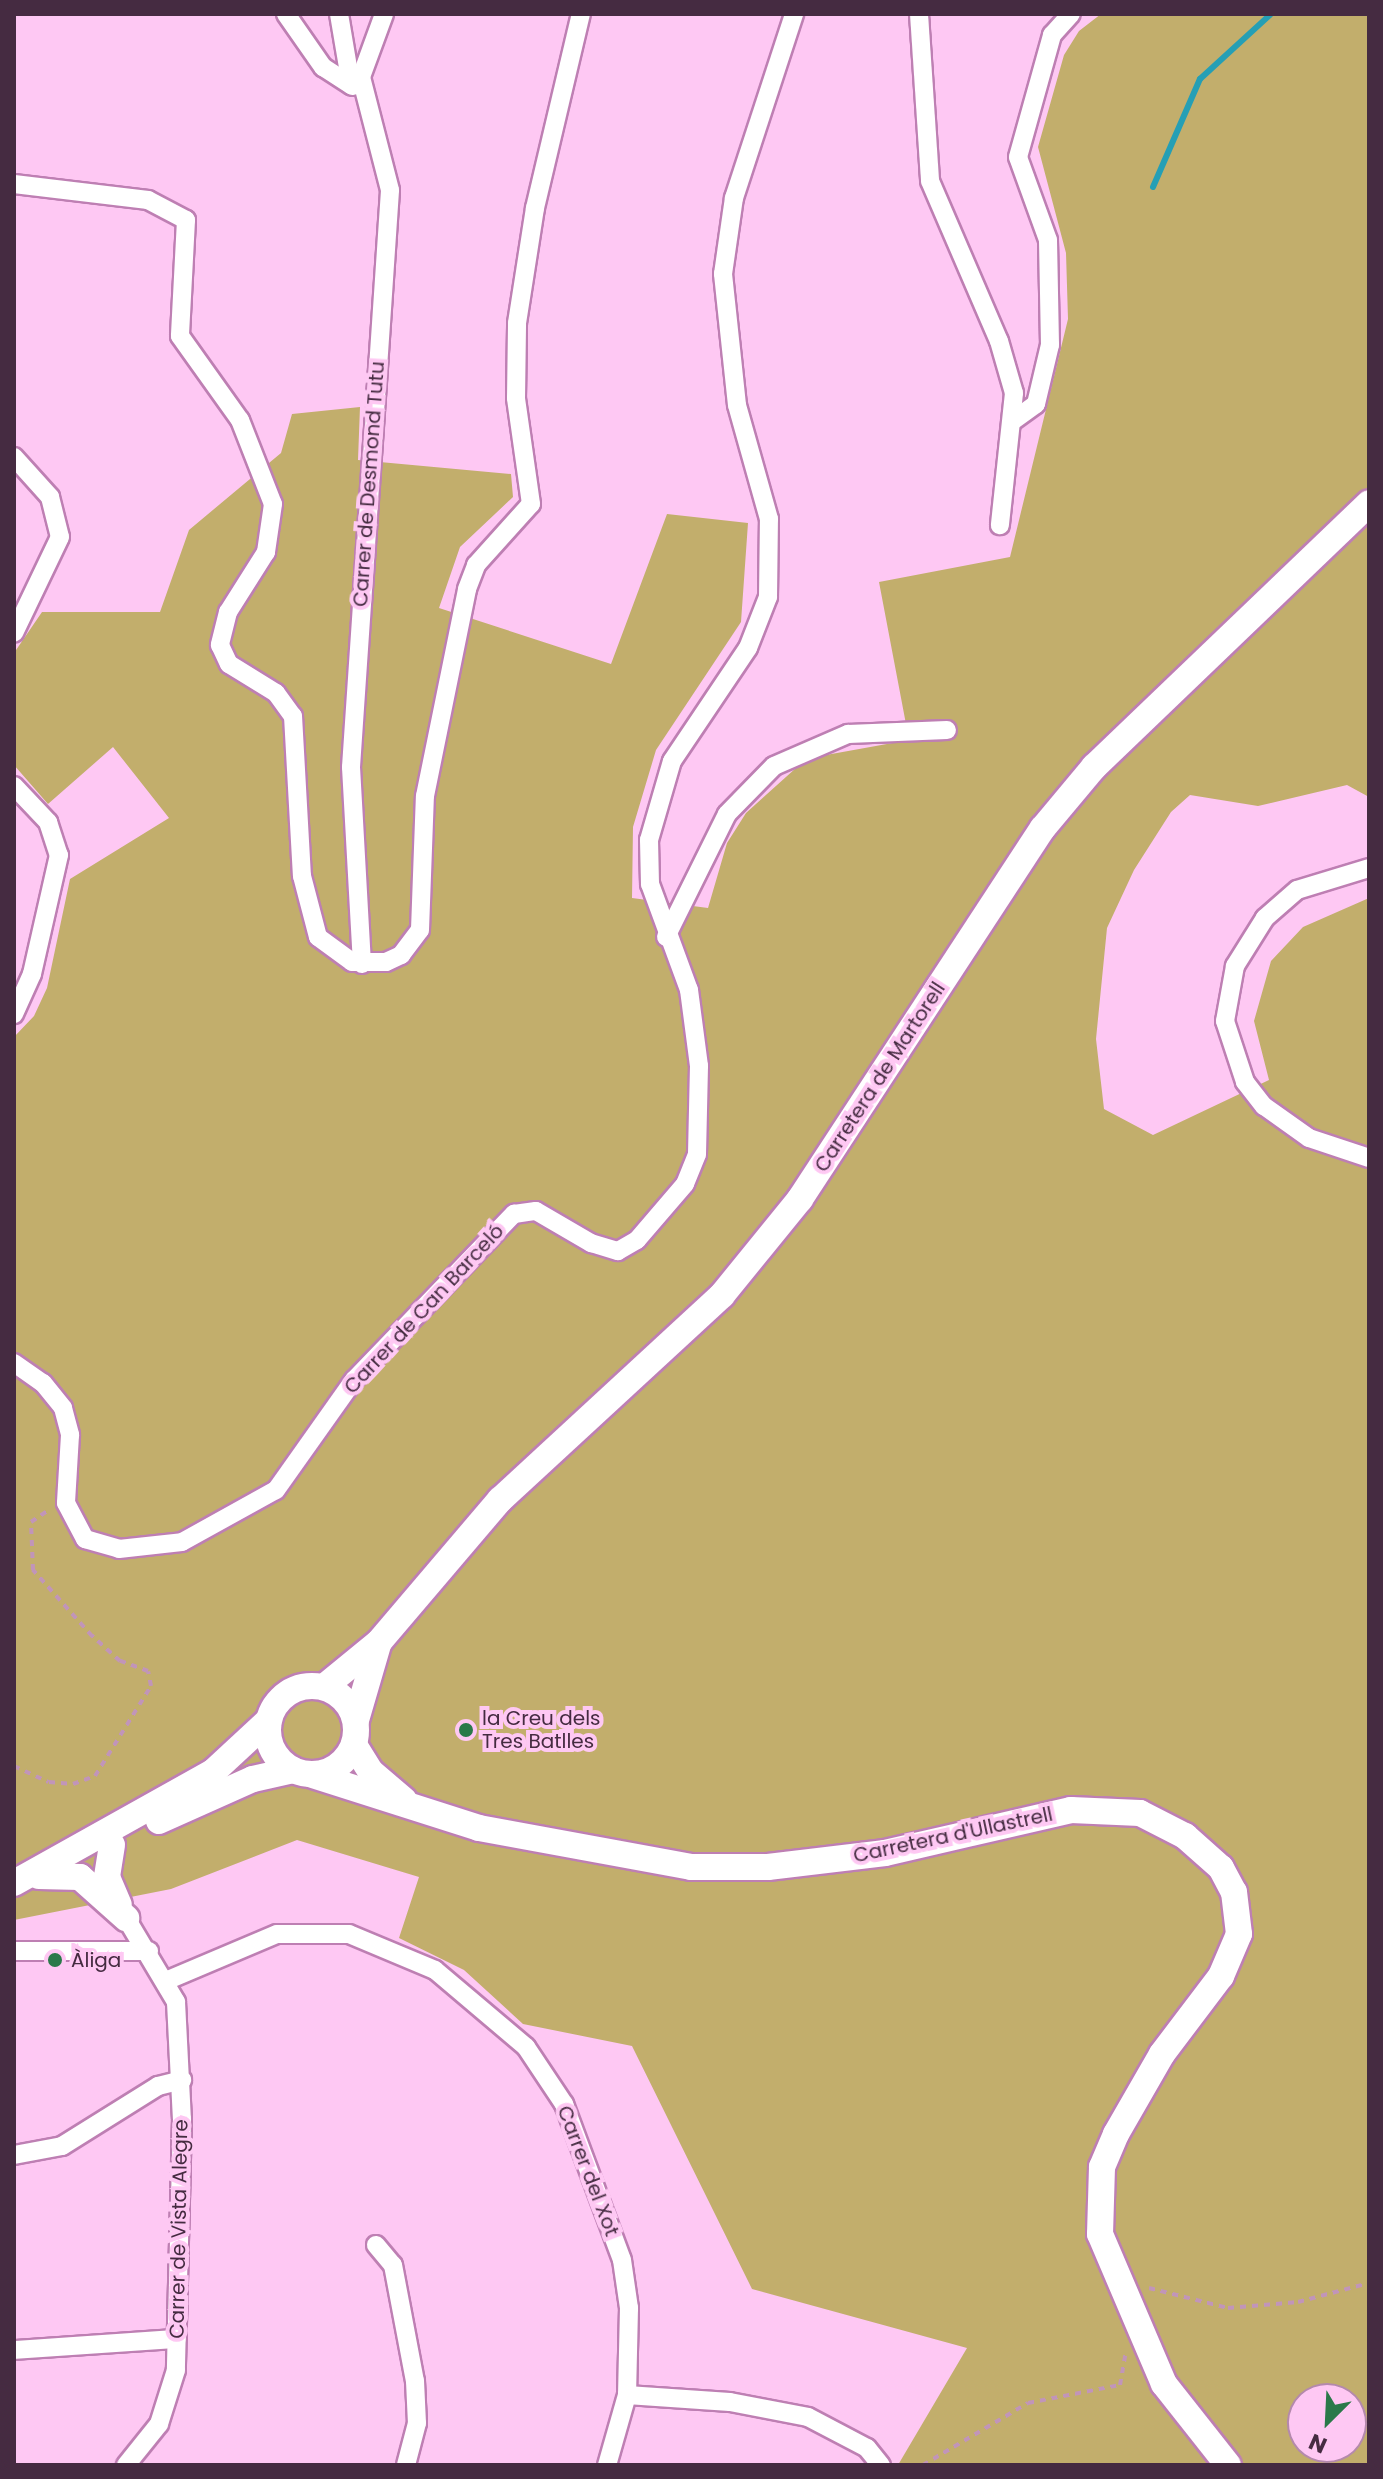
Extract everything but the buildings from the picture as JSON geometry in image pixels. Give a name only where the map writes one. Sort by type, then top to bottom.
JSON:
[{"type":"main road","name":"Carretera de Martorell","points":[[21,1880],[60,1861],[213,1772],[269,1720],[293,1690],[324,1687],[379,1642],[500,1500],[678,1338],[763,1247],[1035,840],[1094,767],[1369,503]]},
{"type":"main road","name":"Carretera de Martorell","points":[[60,1861],[112,1845],[225,1790],[341,1765],[355,1733],[379,1642]]},
{"type":"main road","points":[[324,1687],[347,1702],[355,1733]]},
{"type":"main road","points":[[269,1720],[272,1750],[303,1772]]},
{"type":"main road","name":"Carretera d'Ullastrell","points":[[355,1733],[392,1792],[428,1815]]},
{"type":"main road","name":"Carretera d'Ullastrell","points":[[303,1772],[428,1815],[616,1857],[691,1867],[768,1867],[885,1853],[1071,1810],[1140,1813],[1185,1836],[1221,1868],[1234,1892],[1239,1934],[1221,1976],[1144,2083],[1102,2167],[1100,2234],[1115,2280],[1164,2384],[1228,2465]]},
{"type":"main road","points":[[112,1845],[107,1877],[126,1918]]},
{"type":"main road","points":[[21,1880],[80,1877],[126,1918]]},
{"type":"street","points":[[286,14],[323,67],[357,91]]},
{"type":"street","points":[[339,14],[343,66],[357,91]]},
{"type":"street","name":"Carrer de Desmond Tutu","points":[[362,964],[351,767],[390,190],[357,91],[362,61],[384,14]]},
{"type":"street","points":[[14,184],[148,200],[186,220],[180,336],[240,420],[273,504],[266,552],[228,612],[220,645],[229,664],[276,693],[293,716],[308,909],[325,945],[362,964],[401,955],[420,930],[425,796],[467,589],[476,565],[531,504],[516,398],[517,323],[535,208],[581,14]]},
{"type":"street","name":"Carrer de Can Barceló","points":[[66,1503],[73,1525],[99,1547],[153,1549],[218,1527],[276,1490],[354,1380],[514,1214],[536,1211],[607,1249],[637,1240],[685,1184],[699,1132],[689,990],[666,937],[650,884],[658,794],[684,736],[760,627],[768,597],[769,519],[737,405],[723,274],[734,198],[794,14]]},
{"type":"street","points":[[919,14],[930,181],[1010,372],[1014,420],[1000,525]]},
{"type":"street","points":[[1014,420],[1036,404],[1050,345],[1048,240],[1018,157],[1052,35],[1071,14]]},
{"type":"street","points":[[14,457],[50,497],[60,537],[14,633]]},
{"type":"street","points":[[666,937],[727,814],[774,766],[848,734],[947,730]]},
{"type":"street","points":[[14,786],[48,822],[59,855],[32,974],[14,1014]]},
{"type":"street","points":[[1369,868],[1297,890],[1259,925],[1235,966],[1225,1021],[1245,1082],[1264,1106],[1309,1138],[1369,1158]]},
{"type":"street","points":[[14,1363],[43,1383],[63,1408],[70,1435],[66,1503]]},
{"type":"street","name":"Carrer de Vista Alegre","points":[[126,1918],[168,1980],[181,2030],[182,2080],[177,2339],[170,2399],[126,2465]]},
{"type":"street","name":"Carrer del Xot","points":[[168,1980],[246,1942],[308,1931],[349,1934],[390,1948],[435,1970],[483,2005],[546,2076],[592,2172],[622,2260],[629,2308],[627,2395],[607,2465]]},
{"type":"street","points":[[14,1951],[149,1951]]},
{"type":"street","points":[[14,2155],[62,2146],[158,2086],[182,2080]]},
{"type":"street","points":[[376,2245],[393,2265],[415,2381],[417,2423],[406,2465]]},
{"type":"street","points":[[14,2350],[177,2339]]},
{"type":"street","points":[[627,2395],[730,2402],[808,2417],[867,2448],[881,2465]]},
{"type":"path","points":[[14,1766],[49,1782],[73,1784],[95,1776],[151,1686],[148,1671],[120,1661],[92,1636],[33,1570],[31,1522],[66,1503]]},
{"type":"path","points":[[1115,2280],[1228,2308],[1298,2302],[1369,2283]]},
{"type":"path","points":[[923,2465],[1028,2403],[1120,2385],[1128,2340]]},
{"type":"shaded area","points":[[1101,14],[1369,14],[1369,797],[1347,785],[1258,806],[1190,795],[1171,812],[1134,870],[1107,928],[1096,1039],[1104,1109],[1153,1135],[1269,1080],[1254,1021],[1271,961],[1303,927],[1369,898],[1369,2465],[898,2465],[967,2348],[752,2289],[632,2046],[523,2024],[464,1970],[399,1938],[419,1877],[297,1840],[171,1889],[14,1920],[14,1037],[34,1016],[47,988],[70,879],[169,818],[113,747],[48,804],[14,765],[14,653],[42,612],[160,612],[189,530],[281,453],[292,414],[360,407],[358,460],[511,474],[513,497],[460,547],[439,608],[611,664],[667,514],[748,523],[741,622],[656,750],[633,827],[632,898],[708,908],[727,843],[746,813],[796,768],[826,755],[909,740],[879,582],[1010,557],[1068,319],[1066,253],[1038,147],[1064,55],[1079,31]]},
{"type":"waterway","points":[[1153,187],[1200,79],[1271,14]]},
{"type":"place","name":"la Creu dels Tres Batlles","points":[[466,1730]]},
{"type":"place","name":"Àliga","points":[[55,1960]]}]
